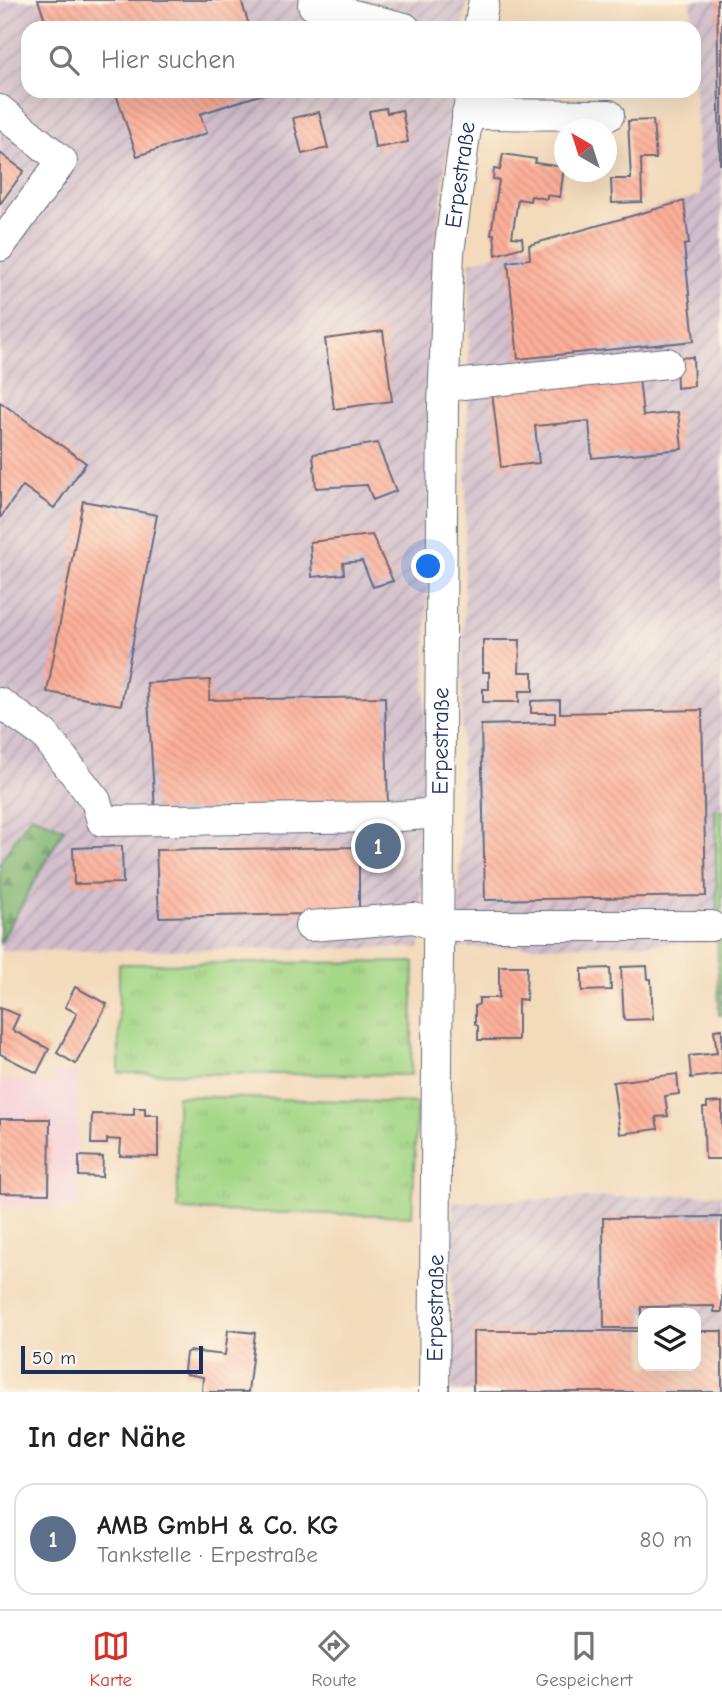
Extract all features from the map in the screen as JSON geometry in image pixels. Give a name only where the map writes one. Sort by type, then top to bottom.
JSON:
[{"type":"street","points":[[481,21],[484,0]]},
{"type":"street","points":[[313,5],[377,21]]},
{"type":"street","points":[[469,103],[608,115]]},
{"type":"street","name":"Erpestraße","points":[[434,1392],[444,386],[449,252],[469,103]]},
{"type":"street","points":[[0,110],[62,161],[0,246]]},
{"type":"street","points":[[444,386],[667,363]]},
{"type":"street","points":[[0,703],[44,734],[96,801],[102,821],[387,817],[439,813]]},
{"type":"street","points":[[310,926],[414,918],[437,926],[711,926]]},
{"type":"shaded area","points":[[0,0],[467,0],[464,21],[21,21],[21,98],[454,98],[434,253],[420,948],[0,951],[31,815],[0,863]]},
{"type":"shaded area","points":[[691,0],[722,0],[722,810],[715,810],[718,942],[458,948],[470,262],[700,195],[696,98],[701,98],[701,21],[692,21]]},
{"type":"shaded area","points":[[54,1072],[78,1072],[79,1208],[0,1206],[0,1080],[52,1080]]},
{"type":"shaded area","points":[[722,1194],[722,1392],[452,1392],[453,1202]]},
{"type":"green space","points":[[715,810],[722,810],[722,1015],[719,1015]]},
{"type":"green space","points":[[31,815],[64,829],[0,943],[0,863]]},
{"type":"green space","points":[[414,962],[411,1075],[119,1073],[119,964]]},
{"type":"green space","points":[[177,1096],[417,1103],[412,1216],[178,1210]]},
{"type":"building","points":[[38,0],[241,0],[248,21],[46,21]]},
{"type":"building","points":[[717,0],[722,0],[722,164],[720,164]]},
{"type":"building","points":[[117,98],[250,98],[200,114],[207,133],[137,156]]},
{"type":"building","points":[[386,108],[387,113],[402,110],[408,142],[375,148],[369,111]]},
{"type":"building","points":[[319,112],[328,148],[302,154],[293,118]]},
{"type":"building","points":[[653,120],[656,159],[641,159],[642,202],[612,203],[611,182],[631,179],[628,121]]},
{"type":"building","points":[[0,153],[24,171],[0,204]]},
{"type":"building","points":[[503,154],[536,159],[535,163],[554,166],[554,182],[562,182],[560,197],[547,195],[547,199],[531,196],[530,201],[518,199],[512,237],[522,238],[523,247],[496,255],[494,234],[491,234],[499,180],[493,179],[494,169],[500,170]]},
{"type":"building","points":[[684,201],[689,244],[684,245],[694,341],[518,359],[508,262],[530,259],[529,245]]},
{"type":"building","points":[[383,331],[392,401],[334,409],[325,339]]},
{"type":"building","points":[[693,357],[694,386],[677,388],[676,358]]},
{"type":"building","points":[[639,377],[643,416],[678,412],[682,449],[592,458],[589,421],[535,426],[539,463],[501,467],[492,392]]},
{"type":"building","points":[[0,402],[86,463],[54,508],[23,486],[0,518]]},
{"type":"building","points":[[377,443],[396,491],[373,500],[367,485],[316,488],[313,454]]},
{"type":"building","points":[[83,501],[157,515],[121,705],[47,692]]},
{"type":"building","points":[[372,535],[393,581],[373,587],[362,561],[343,563],[344,574],[312,577],[310,542]]},
{"type":"building","points":[[483,640],[520,640],[519,672],[533,672],[533,691],[519,691],[519,702],[483,702],[483,689],[489,689],[489,672],[483,672]]},
{"type":"building","points":[[210,680],[209,700],[385,697],[388,807],[155,810],[147,683]]},
{"type":"building","points":[[560,700],[560,713],[702,710],[706,896],[485,900],[481,725],[555,723],[555,713],[531,713],[531,701]]},
{"type":"building","points":[[122,846],[123,883],[74,884],[73,848]]},
{"type":"building","points":[[359,847],[359,913],[159,917],[156,850]]},
{"type":"building","points":[[499,966],[527,966],[526,1000],[518,999],[518,1040],[478,1040],[475,1006],[479,1004],[479,998],[499,998]]},
{"type":"building","points":[[647,966],[648,979],[651,979],[653,1019],[624,1020],[621,967]]},
{"type":"building","points":[[610,968],[611,990],[582,991],[582,969]]},
{"type":"building","points":[[75,987],[107,1004],[76,1064],[57,1053],[77,1013],[65,1007]]},
{"type":"building","points":[[0,1008],[19,1015],[12,1030],[49,1049],[37,1073],[0,1054]]},
{"type":"building","points":[[722,1029],[722,1074],[691,1078],[689,1056],[717,1053],[714,1030]]},
{"type":"building","points":[[677,1074],[679,1094],[665,1096],[668,1116],[656,1117],[658,1129],[620,1134],[613,1082]]},
{"type":"building","points":[[722,1102],[722,1159],[705,1159],[703,1108],[707,1108],[707,1103]]},
{"type":"building","points":[[134,1108],[145,1108],[145,1115],[158,1115],[158,1157],[120,1156],[121,1140],[107,1139],[107,1144],[91,1144],[92,1114],[134,1115]]},
{"type":"building","points":[[0,1119],[50,1119],[49,1194],[0,1193]]},
{"type":"building","points":[[79,1156],[103,1157],[102,1177],[79,1176]]},
{"type":"building","points":[[722,1217],[722,1312],[714,1312],[714,1306],[641,1307],[638,1308],[638,1328],[604,1328],[603,1218]]},
{"type":"building","points":[[228,1330],[255,1333],[248,1392],[202,1392],[203,1377],[186,1374],[184,1371],[186,1353],[189,1351],[225,1355]]},
{"type":"building","points":[[473,1331],[638,1331],[638,1371],[701,1371],[701,1331],[722,1331],[722,1392],[473,1392]]},
{"type":"place","name":"AMB GmbH & Co. KG","points":[[378,846]]}]
